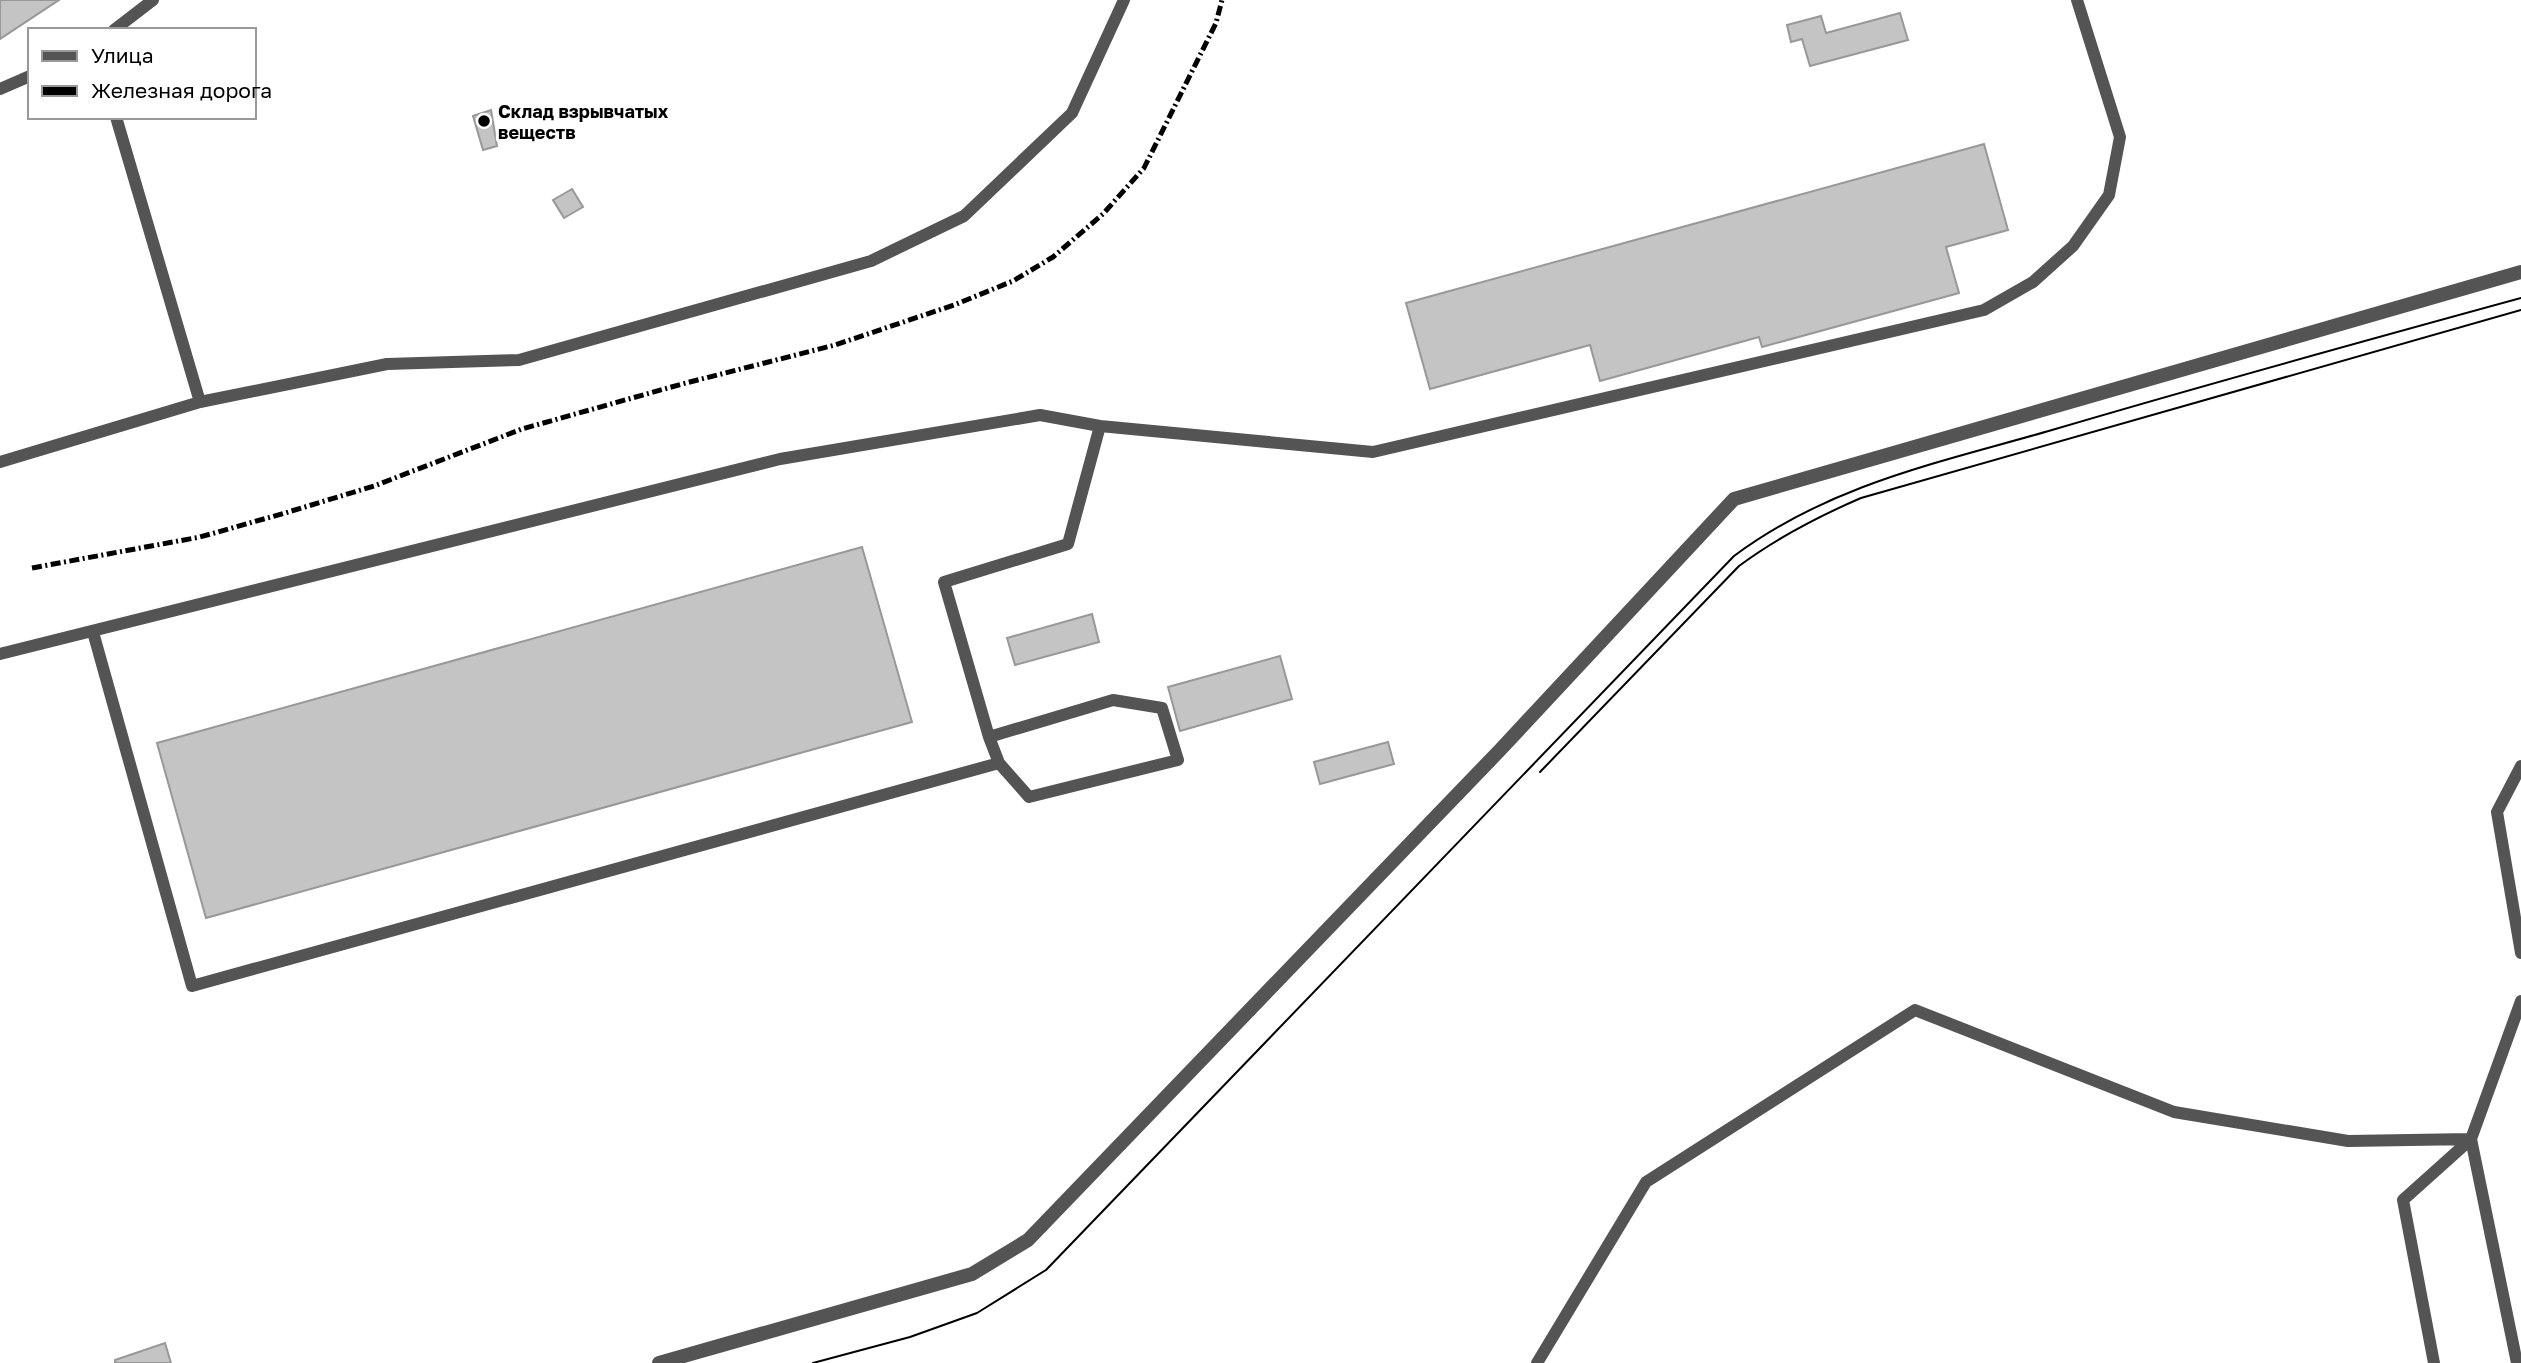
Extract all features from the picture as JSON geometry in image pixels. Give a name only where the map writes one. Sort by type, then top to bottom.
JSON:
[{"type":"street","points":[[659,1363],[972,1274],[1028,1240],[1500,750],[1734,499],[2521,272]]},
{"type":"lane","points":[[117,28],[153,0]]},
{"type":"lane","points":[[0,462],[200,402],[387,364],[519,360],[871,261],[964,216],[1072,113],[1124,0]]},
{"type":"lane","points":[[0,653],[780,459],[1040,415],[1100,426],[1373,452],[1984,310],[2033,282],[2073,246],[2109,195],[2120,137],[2077,0]]},
{"type":"lane","points":[[0,89],[28,76]]},
{"type":"lane","points":[[117,119],[200,402]]},
{"type":"lane","points":[[989,737],[1113,700],[1162,708],[1178,760],[1029,797],[999,763],[989,737],[944,582],[1068,544],[1100,426]]},
{"type":"lane","points":[[93,632],[192,986],[999,763]]},
{"type":"lane","points":[[2521,766],[2497,812],[2521,953]]},
{"type":"lane","points":[[2434,1363],[2403,1200],[2472,1139],[2521,1001]]},
{"type":"lane","points":[[1537,1363],[1646,1182],[1915,1010],[2174,1112],[2348,1141],[2472,1139]]},
{"type":"lane","points":[[2472,1139],[2517,1363]]},
{"type":"building","points":[[0,0],[59,0],[0,39]]},
{"type":"building","points":[[1900,13],[1908,40],[1810,66],[1802,39],[1791,42],[1787,25],[1821,16],[1826,33]]},
{"type":"building","name":"Склад взрывчатых веществ","points":[[491,110],[497,146],[483,150],[473,116]]},
{"type":"building","points":[[1984,144],[2008,230],[1946,247],[1959,293],[1762,347],[1759,337],[1600,381],[1590,345],[1430,389],[1406,303]]},
{"type":"building","points":[[572,189],[583,207],[564,218],[553,200]]},
{"type":"building","points":[[862,547],[912,722],[206,918],[157,743]]},
{"type":"building","points":[[1092,614],[1099,642],[1015,665],[1007,638]]},
{"type":"building","points":[[1280,656],[1292,699],[1180,731],[1168,687]]},
{"type":"building","points":[[1388,742],[1394,764],[1320,784],[1314,762]]},
{"type":"building","points":[[165,1343],[171,1363],[115,1363],[115,1360]]},
{"type":"tram line","points":[[813,1363],[910,1337],[977,1313],[1046,1270],[1734,556],[1771,531],[1847,493],[1927,465],[2521,298]]},
{"type":"tram line","points":[[1540,772],[1739,566],[1783,537],[1829,513],[1861,498],[2521,310]]},
{"type":"railway","points":[[32,568],[200,537],[285,513],[374,486],[522,429],[835,345],[954,305],[1013,281],[1053,257],[1103,214],[1144,168],[1216,23],[1222,0]]},
{"type":"place","name":"Склад взрывчатых веществ","points":[[484,121]]}]
